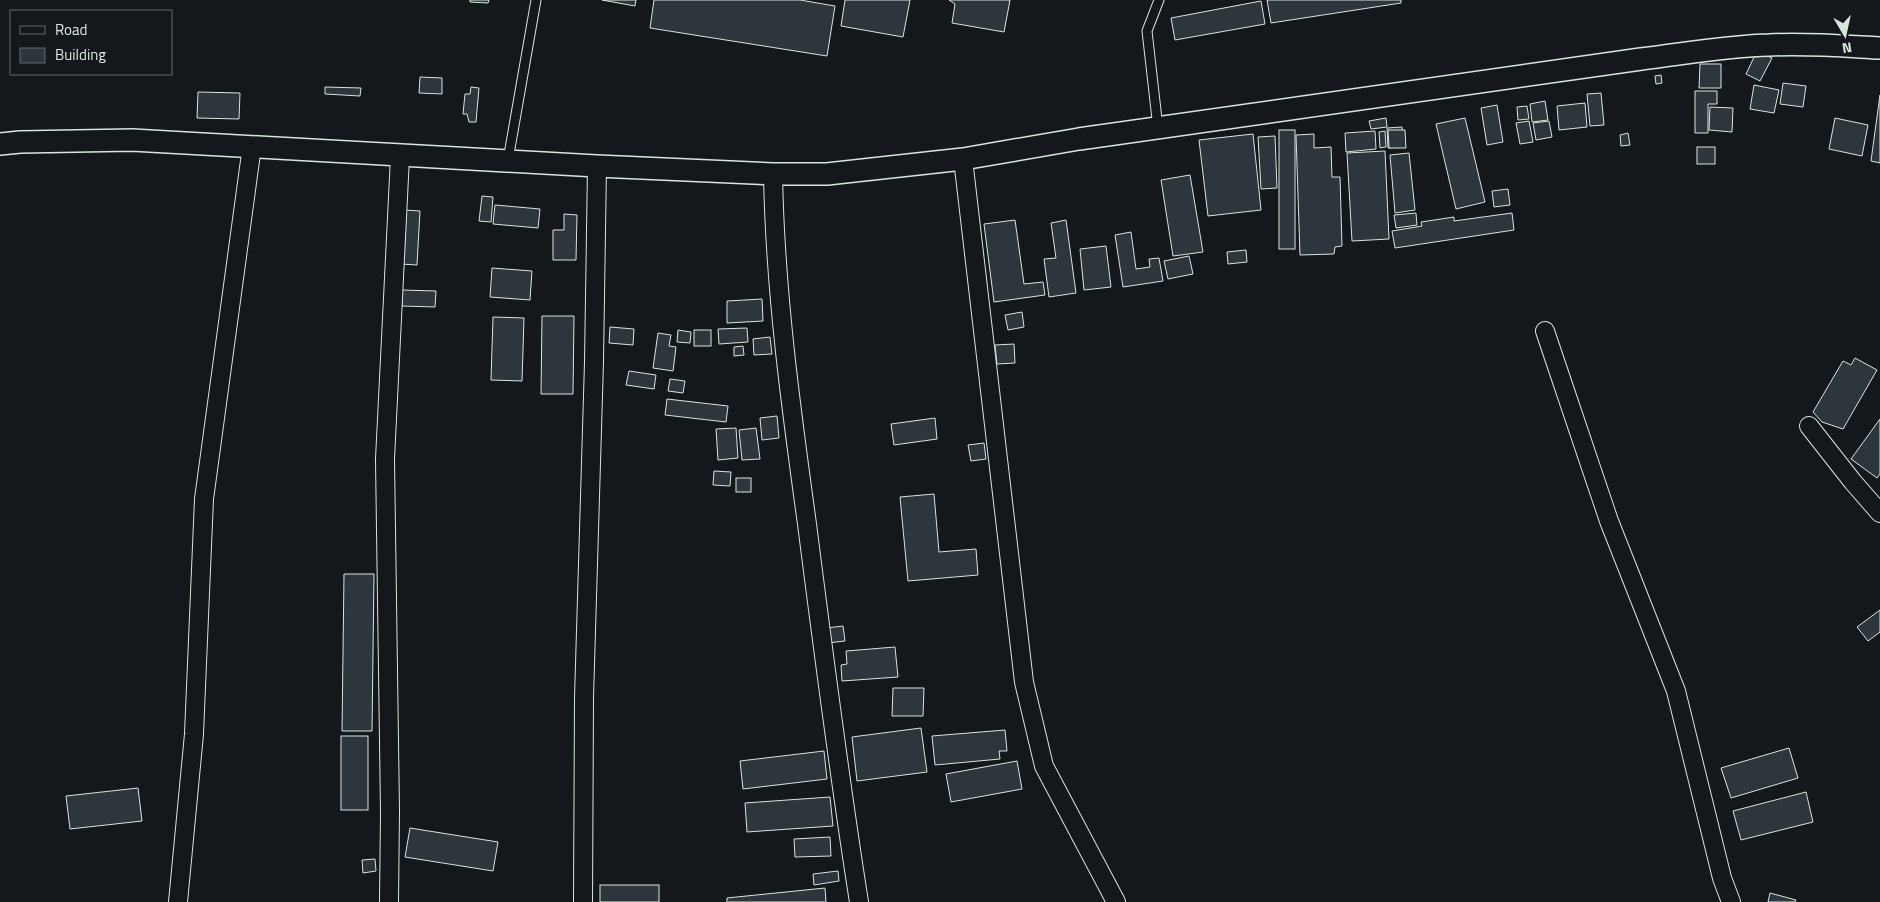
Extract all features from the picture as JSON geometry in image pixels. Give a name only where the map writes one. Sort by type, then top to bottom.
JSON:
[{"type":"street","points":[[0,144],[132,140],[252,146],[400,157],[508,160],[773,174],[827,174],[963,160],[1079,139],[1720,49],[1768,44],[1814,44],[1880,48]]},
{"type":"street","points":[[178,902],[194,734],[204,499],[252,146]]},
{"type":"street","points":[[389,902],[390,811],[385,459],[400,157]]},
{"type":"street","points":[[963,160],[1024,682],[1044,766],[1116,902]]},
{"type":"street","points":[[583,902],[584,698],[594,352],[597,166]]},
{"type":"street","points":[[773,174],[774,237],[795,438],[840,784],[859,902]]},
{"type":"street","points":[[1545,330],[1609,521],[1676,691],[1722,878],[1731,902]]},
{"type":"street","points":[[1809,426],[1880,513]]},
{"type":"lane","points":[[508,160],[536,0]]},
{"type":"lane","points":[[1158,128],[1147,32],[1159,0]]},
{"type":"building","points":[[470,0],[489,0],[488,3],[470,2]]},
{"type":"building","points":[[602,0],[636,0],[635,6]]},
{"type":"building","points":[[654,0],[800,0],[835,6],[827,56],[650,28]]},
{"type":"building","points":[[845,0],[910,0],[903,37],[841,26]]},
{"type":"building","points":[[949,0],[1010,0],[1004,32],[952,23],[955,4]]},
{"type":"building","points":[[1267,0],[1401,0],[1401,3],[1271,23]]},
{"type":"building","points":[[1261,1],[1265,24],[1175,40],[1171,18]]},
{"type":"building","points":[[1757,51],[1772,58],[1760,81],[1746,74]]},
{"type":"building","points":[[1700,64],[1721,64],[1721,88],[1699,88]]},
{"type":"building","points":[[1661,75],[1662,83],[1656,84],[1655,76]]},
{"type":"building","points":[[420,77],[442,78],[442,94],[419,93]]},
{"type":"building","points":[[1783,83],[1806,86],[1803,107],[1780,104]]},
{"type":"building","points":[[1754,85],[1779,90],[1774,113],[1750,109]]},
{"type":"building","points":[[325,87],[361,88],[360,96],[325,94]]},
{"type":"building","points":[[471,87],[479,88],[476,122],[469,122],[467,114],[463,114],[465,94],[470,94]]},
{"type":"building","points":[[1695,91],[1717,91],[1717,104],[1708,104],[1708,133],[1695,133]]},
{"type":"building","points":[[198,92],[240,93],[239,119],[197,118]]},
{"type":"building","points":[[1601,93],[1604,125],[1590,126],[1587,94]]},
{"type":"building","points":[[1880,95],[1880,163],[1871,161]]},
{"type":"building","points":[[1545,101],[1548,120],[1532,122],[1530,104]]},
{"type":"building","points":[[1585,103],[1587,127],[1559,130],[1557,106]]},
{"type":"building","points":[[1497,105],[1503,142],[1487,145],[1481,108]]},
{"type":"building","points":[[1527,106],[1529,119],[1518,120],[1517,107]]},
{"type":"building","points":[[1710,107],[1733,108],[1732,132],[1709,130]]},
{"type":"building","points":[[1386,118],[1387,127],[1371,129],[1369,121]]},
{"type":"building","points":[[1465,118],[1485,202],[1456,209],[1436,124]]},
{"type":"building","points":[[1835,118],[1868,125],[1862,156],[1829,149]]},
{"type":"building","points":[[1529,121],[1533,142],[1520,144],[1516,123]]},
{"type":"building","points":[[1549,121],[1552,137],[1536,140],[1533,123]]},
{"type":"building","points":[[1402,127],[1403,147],[1388,148],[1387,128]]},
{"type":"building","points":[[1279,130],[1295,130],[1295,249],[1279,249]]},
{"type":"building","points":[[1388,130],[1405,130],[1406,148],[1389,148]]},
{"type":"building","points":[[1375,131],[1376,149],[1346,152],[1345,133]]},
{"type":"building","points":[[1385,131],[1386,147],[1380,148],[1379,132]]},
{"type":"building","points":[[1628,133],[1630,145],[1621,146],[1620,135]]},
{"type":"building","points":[[1253,134],[1261,210],[1208,216],[1199,140]]},
{"type":"building","points":[[1314,134],[1314,148],[1331,147],[1332,177],[1340,177],[1342,246],[1335,247],[1334,254],[1300,255],[1296,135]]},
{"type":"building","points":[[1275,136],[1277,188],[1261,189],[1258,137]]},
{"type":"building","points":[[1697,147],[1715,147],[1715,164],[1697,164]]},
{"type":"building","points":[[1385,151],[1389,239],[1352,241],[1347,153]]},
{"type":"building","points":[[1409,153],[1415,210],[1395,213],[1390,155]]},
{"type":"building","points":[[1190,175],[1203,252],[1173,256],[1161,180]]},
{"type":"building","points":[[1508,189],[1510,205],[1494,207],[1492,191]]},
{"type":"building","points":[[482,196],[493,197],[491,222],[479,221]]},
{"type":"building","points":[[495,205],[540,209],[538,228],[493,224]]},
{"type":"building","points":[[405,210],[420,211],[417,265],[401,264]]},
{"type":"building","points":[[1416,213],[1417,225],[1396,228],[1394,215]]},
{"type":"building","points":[[1512,213],[1514,230],[1395,248],[1392,231],[1422,226],[1421,222],[1454,217],[1454,221]]},
{"type":"building","points":[[564,214],[577,215],[576,260],[553,260],[553,230],[564,230]]},
{"type":"building","points":[[1015,220],[1024,284],[1043,282],[1045,295],[994,302],[984,224]]},
{"type":"building","points":[[1066,220],[1076,293],[1049,297],[1044,259],[1056,258],[1051,223]]},
{"type":"building","points":[[1131,232],[1136,269],[1150,267],[1149,259],[1159,258],[1163,281],[1123,287],[1115,235]]},
{"type":"building","points":[[1106,246],[1111,287],[1084,290],[1080,249]]},
{"type":"building","points":[[1246,250],[1247,262],[1228,264],[1227,252]]},
{"type":"building","points":[[1189,256],[1193,274],[1168,279],[1164,261]]},
{"type":"building","points":[[492,268],[532,271],[530,300],[490,297]]},
{"type":"building","points":[[402,290],[436,291],[435,307],[402,306]]},
{"type":"building","points":[[762,299],[763,321],[727,323],[727,301]]},
{"type":"building","points":[[1022,312],[1024,327],[1008,330],[1005,315]]},
{"type":"building","points":[[542,316],[574,316],[573,394],[541,394]]},
{"type":"building","points":[[493,317],[524,318],[522,381],[491,380]]},
{"type":"building","points":[[610,327],[634,329],[633,345],[609,343]]},
{"type":"building","points":[[747,328],[748,342],[719,344],[718,329]]},
{"type":"building","points":[[678,330],[691,332],[690,343],[677,342]]},
{"type":"building","points":[[694,330],[711,330],[711,346],[694,346]]},
{"type":"building","points":[[658,333],[671,335],[669,346],[676,347],[673,371],[653,368]]},
{"type":"building","points":[[770,337],[772,354],[754,355],[753,339]]},
{"type":"building","points":[[1014,344],[1015,363],[997,364],[995,345]]},
{"type":"building","points":[[743,346],[744,355],[734,356],[734,347]]},
{"type":"building","points":[[1855,358],[1877,370],[1843,429],[1822,422],[1813,412],[1843,361],[1851,365]]},
{"type":"building","points":[[629,371],[656,375],[654,389],[626,385]]},
{"type":"building","points":[[670,379],[685,381],[683,393],[668,391]]},
{"type":"building","points":[[667,399],[728,406],[726,422],[665,415]]},
{"type":"building","points":[[777,416],[779,438],[762,440],[760,418]]},
{"type":"building","points":[[935,418],[937,439],[894,445],[891,424]]},
{"type":"building","points":[[1880,419],[1880,474],[1877,478],[1851,459]]},
{"type":"building","points":[[736,428],[738,458],[718,460],[716,429]]},
{"type":"building","points":[[756,428],[760,459],[742,460],[739,430]]},
{"type":"building","points":[[984,443],[986,459],[971,461],[968,445]]},
{"type":"building","points":[[714,471],[731,472],[730,486],[713,485]]},
{"type":"building","points":[[736,478],[751,478],[751,492],[736,492]]},
{"type":"building","points":[[934,494],[939,552],[976,549],[978,575],[908,581],[900,497]]},
{"type":"building","points":[[344,574],[374,574],[372,731],[342,731]]},
{"type":"building","points":[[1880,610],[1880,632],[1868,641],[1857,627]]},
{"type":"building","points":[[843,626],[845,641],[827,643],[826,628]]},
{"type":"building","points":[[895,647],[898,677],[842,681],[841,665],[847,664],[846,651]]},
{"type":"building","points":[[893,688],[924,688],[923,716],[892,716]]},
{"type":"building","points":[[921,728],[927,772],[857,781],[852,737]]},
{"type":"building","points":[[1005,730],[1007,751],[999,751],[1000,759],[935,765],[932,736]]},
{"type":"building","points":[[341,736],[368,736],[368,810],[341,810]]},
{"type":"building","points":[[1789,748],[1798,778],[1731,798],[1721,768]]},
{"type":"building","points":[[824,751],[827,779],[743,789],[740,761]]},
{"type":"building","points":[[1017,761],[1022,789],[951,802],[946,774]]},
{"type":"building","points":[[138,788],[142,821],[70,829],[66,796]]},
{"type":"building","points":[[1806,792],[1813,822],[1741,840],[1733,811]]},
{"type":"building","points":[[830,797],[833,826],[747,832],[745,803]]},
{"type":"building","points":[[410,828],[498,842],[493,871],[405,857]]},
{"type":"building","points":[[830,837],[831,856],[795,857],[794,839]]},
{"type":"building","points":[[375,859],[376,871],[363,873],[362,860]]},
{"type":"building","points":[[838,871],[839,881],[814,885],[813,874]]},
{"type":"building","points":[[600,885],[659,885],[659,902],[600,902]]},
{"type":"building","points":[[825,888],[826,902],[727,902],[727,898]]},
{"type":"building","points":[[1770,893],[1796,900],[1795,902],[1768,902]]}]
